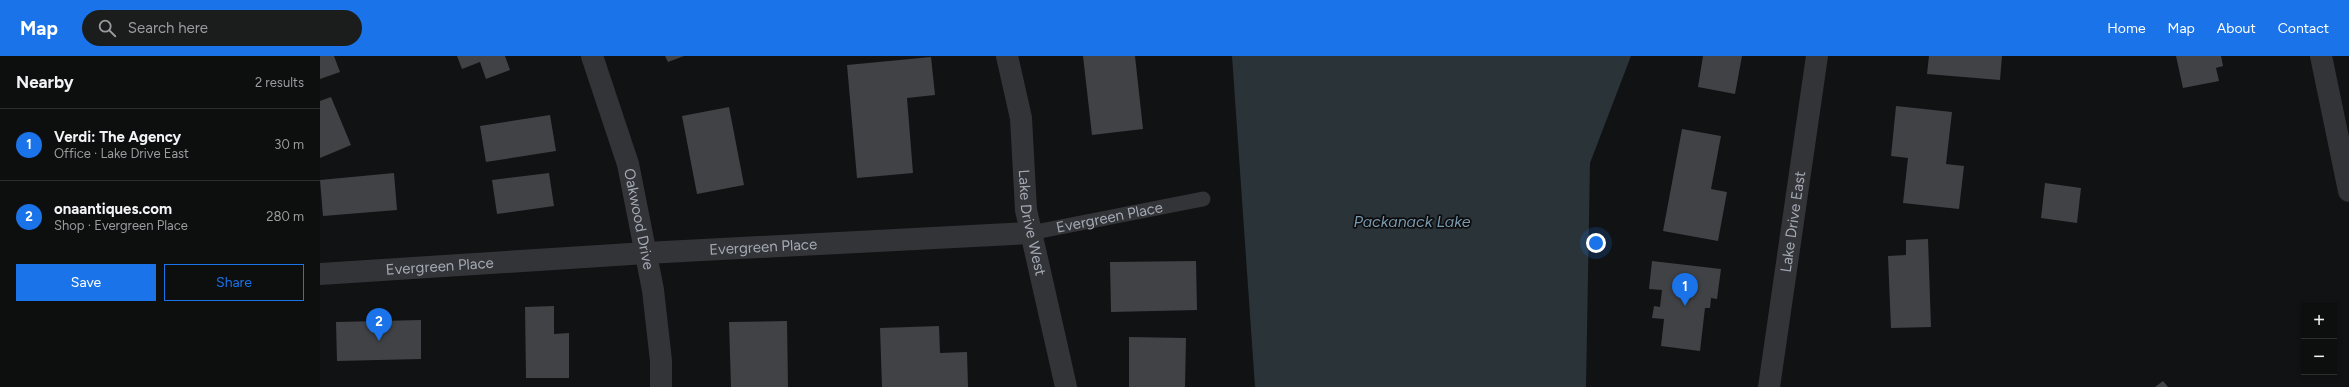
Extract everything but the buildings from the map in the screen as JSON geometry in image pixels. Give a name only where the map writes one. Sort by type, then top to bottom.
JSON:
[{"type":"street","name":"Oakwood Drive","points":[[592,56],[628,164],[646,253],[661,361],[661,387]]},
{"type":"street","name":"Lake Drive West","points":[[1007,56],[1021,118],[1026,210],[1030,233],[1066,387]]},
{"type":"street","name":"Lake Drive East","points":[[1768,387],[1817,56]]},
{"type":"street","points":[[2321,56],[2349,191]]},
{"type":"street","name":"Evergreen Place","points":[[320,274],[646,253],[1030,233]]},
{"type":"lane","name":"Evergreen Place","points":[[1030,233],[1203,199]]},
{"type":"water","name":"Packanack Lake","points":[[1232,56],[1631,56],[1590,163],[1586,387],[1255,387]]},
{"type":"place","name":"Verdi: The Agency","points":[[1685,306]]},
{"type":"place","name":"onaantiques.com","points":[[379,341]]}]
